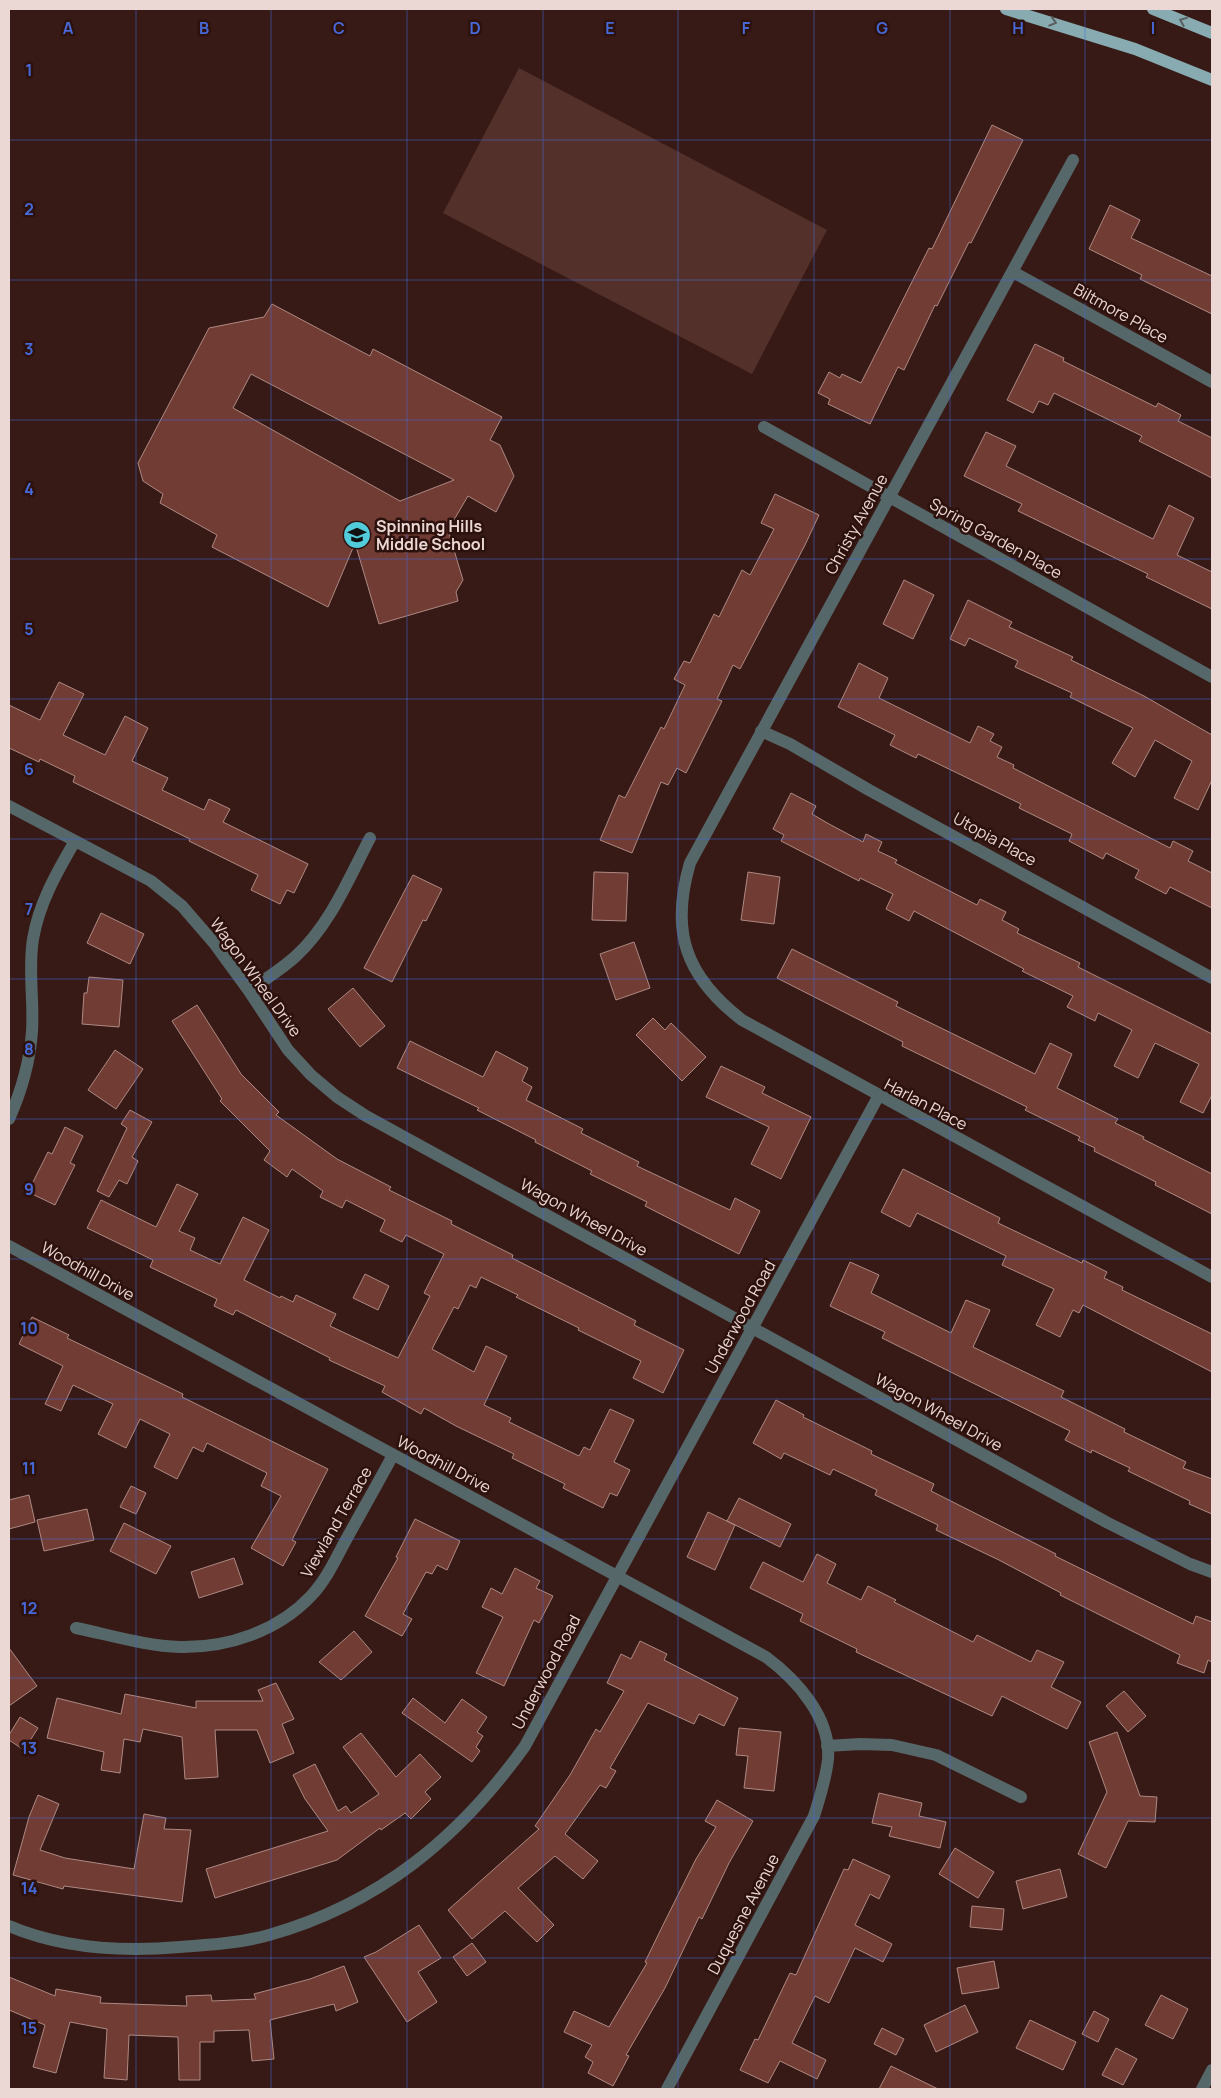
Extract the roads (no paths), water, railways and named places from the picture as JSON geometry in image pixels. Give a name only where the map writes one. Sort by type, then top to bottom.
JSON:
[{"type":"main road","points":[[1006,9],[1135,49],[1212,80]]},
{"type":"main road","points":[[1153,9],[1212,33]]},
{"type":"street","name":"Christy Avenue","points":[[681,910],[690,862],[1073,160]]},
{"type":"street","name":"Biltmore Place","points":[[1013,272],[1212,382]]},
{"type":"street","name":"Spring Garden Place","points":[[764,427],[888,498],[1212,677]]},
{"type":"street","name":"Utopia Place","points":[[762,731],[790,744],[869,790],[1212,978]]},
{"type":"street","name":"Wagon Wheel Drive","points":[[9,806],[151,881],[182,906],[214,943],[288,1050],[311,1075],[337,1097],[366,1116],[1108,1523],[1190,1564],[1212,1572]]},
{"type":"street","points":[[249,991],[296,956],[314,936],[330,912],[370,838]]},
{"type":"street","points":[[9,1119],[24,1076],[32,1031],[33,940],[39,913],[49,888],[75,841]]},
{"type":"street","name":"Harlan Place","points":[[681,910],[683,932],[692,963],[704,985],[721,1004],[742,1020],[1212,1277]]},
{"type":"street","name":"Underwood Road","points":[[9,1926],[61,1941],[103,1948],[146,1950],[207,1945],[267,1936],[313,1920],[357,1899],[394,1878],[430,1852],[463,1822],[499,1782],[525,1746],[878,1096]]},
{"type":"street","name":"Woodhill Drive","points":[[9,1246],[617,1576],[776,1665],[795,1683],[811,1704],[824,1729],[827,1746]]},
{"type":"street","name":"Viewland Terrace","points":[[76,1628],[142,1642],[179,1647],[210,1646],[236,1640],[268,1627],[293,1612],[311,1596],[326,1576],[393,1455]]},
{"type":"street","points":[[827,1746],[892,1745],[936,1755],[1021,1797]]},
{"type":"street","name":"Duquesne Avenue","points":[[667,2089],[814,1816],[824,1782],[827,1746]]},
{"type":"street","points":[[1202,2089],[1212,2070]]},
{"type":"place","name":"Spinning Hills Middle School","points":[[357,535]]}]
